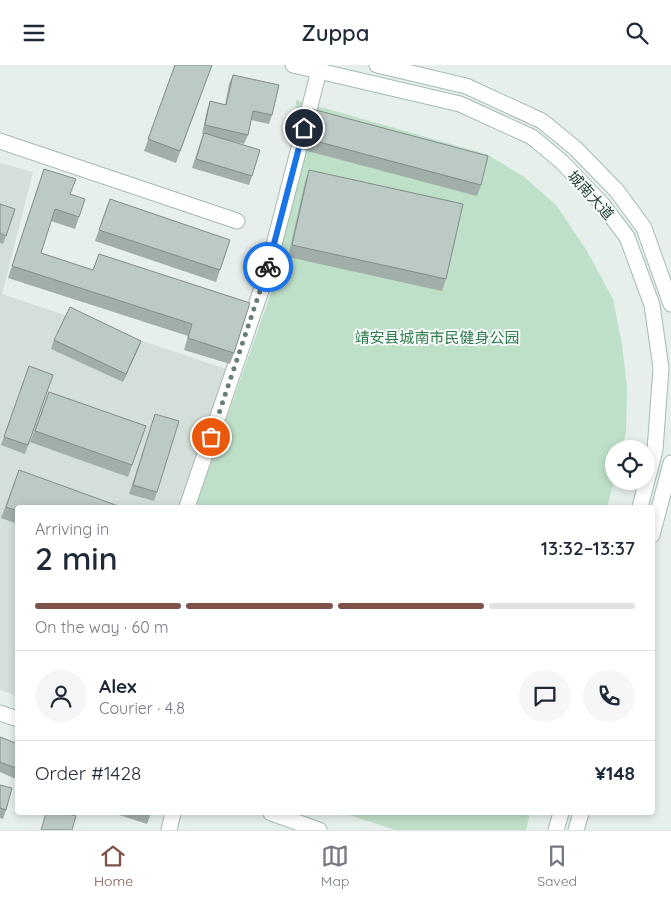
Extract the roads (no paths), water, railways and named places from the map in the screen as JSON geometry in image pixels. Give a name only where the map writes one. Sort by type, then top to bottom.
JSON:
[{"type":"main road","name":"城南大道","points":[[293,65],[460,104],[532,137],[562,162],[602,204],[627,237],[652,305],[661,368],[655,450],[641,505]]},
{"type":"main road","name":"城南大道","points":[[377,65],[466,86],[542,121],[575,148],[617,191],[644,228],[671,304]]},
{"type":"main road","points":[[188,505],[265,279],[319,71]]},
{"type":"main road","points":[[0,141],[238,221]]},
{"type":"main road","points":[[655,524],[671,463]]},
{"type":"main road","points":[[0,713],[15,718]]},
{"type":"main road","points":[[169,830],[173,815]]},
{"type":"main road","points":[[276,815],[319,830]]},
{"type":"main road","points":[[556,830],[560,815]]},
{"type":"main road","points":[[576,830],[580,815]]},
{"type":"park label","name":"靖安县城南市民健身公园","points":[[437,337]]}]
